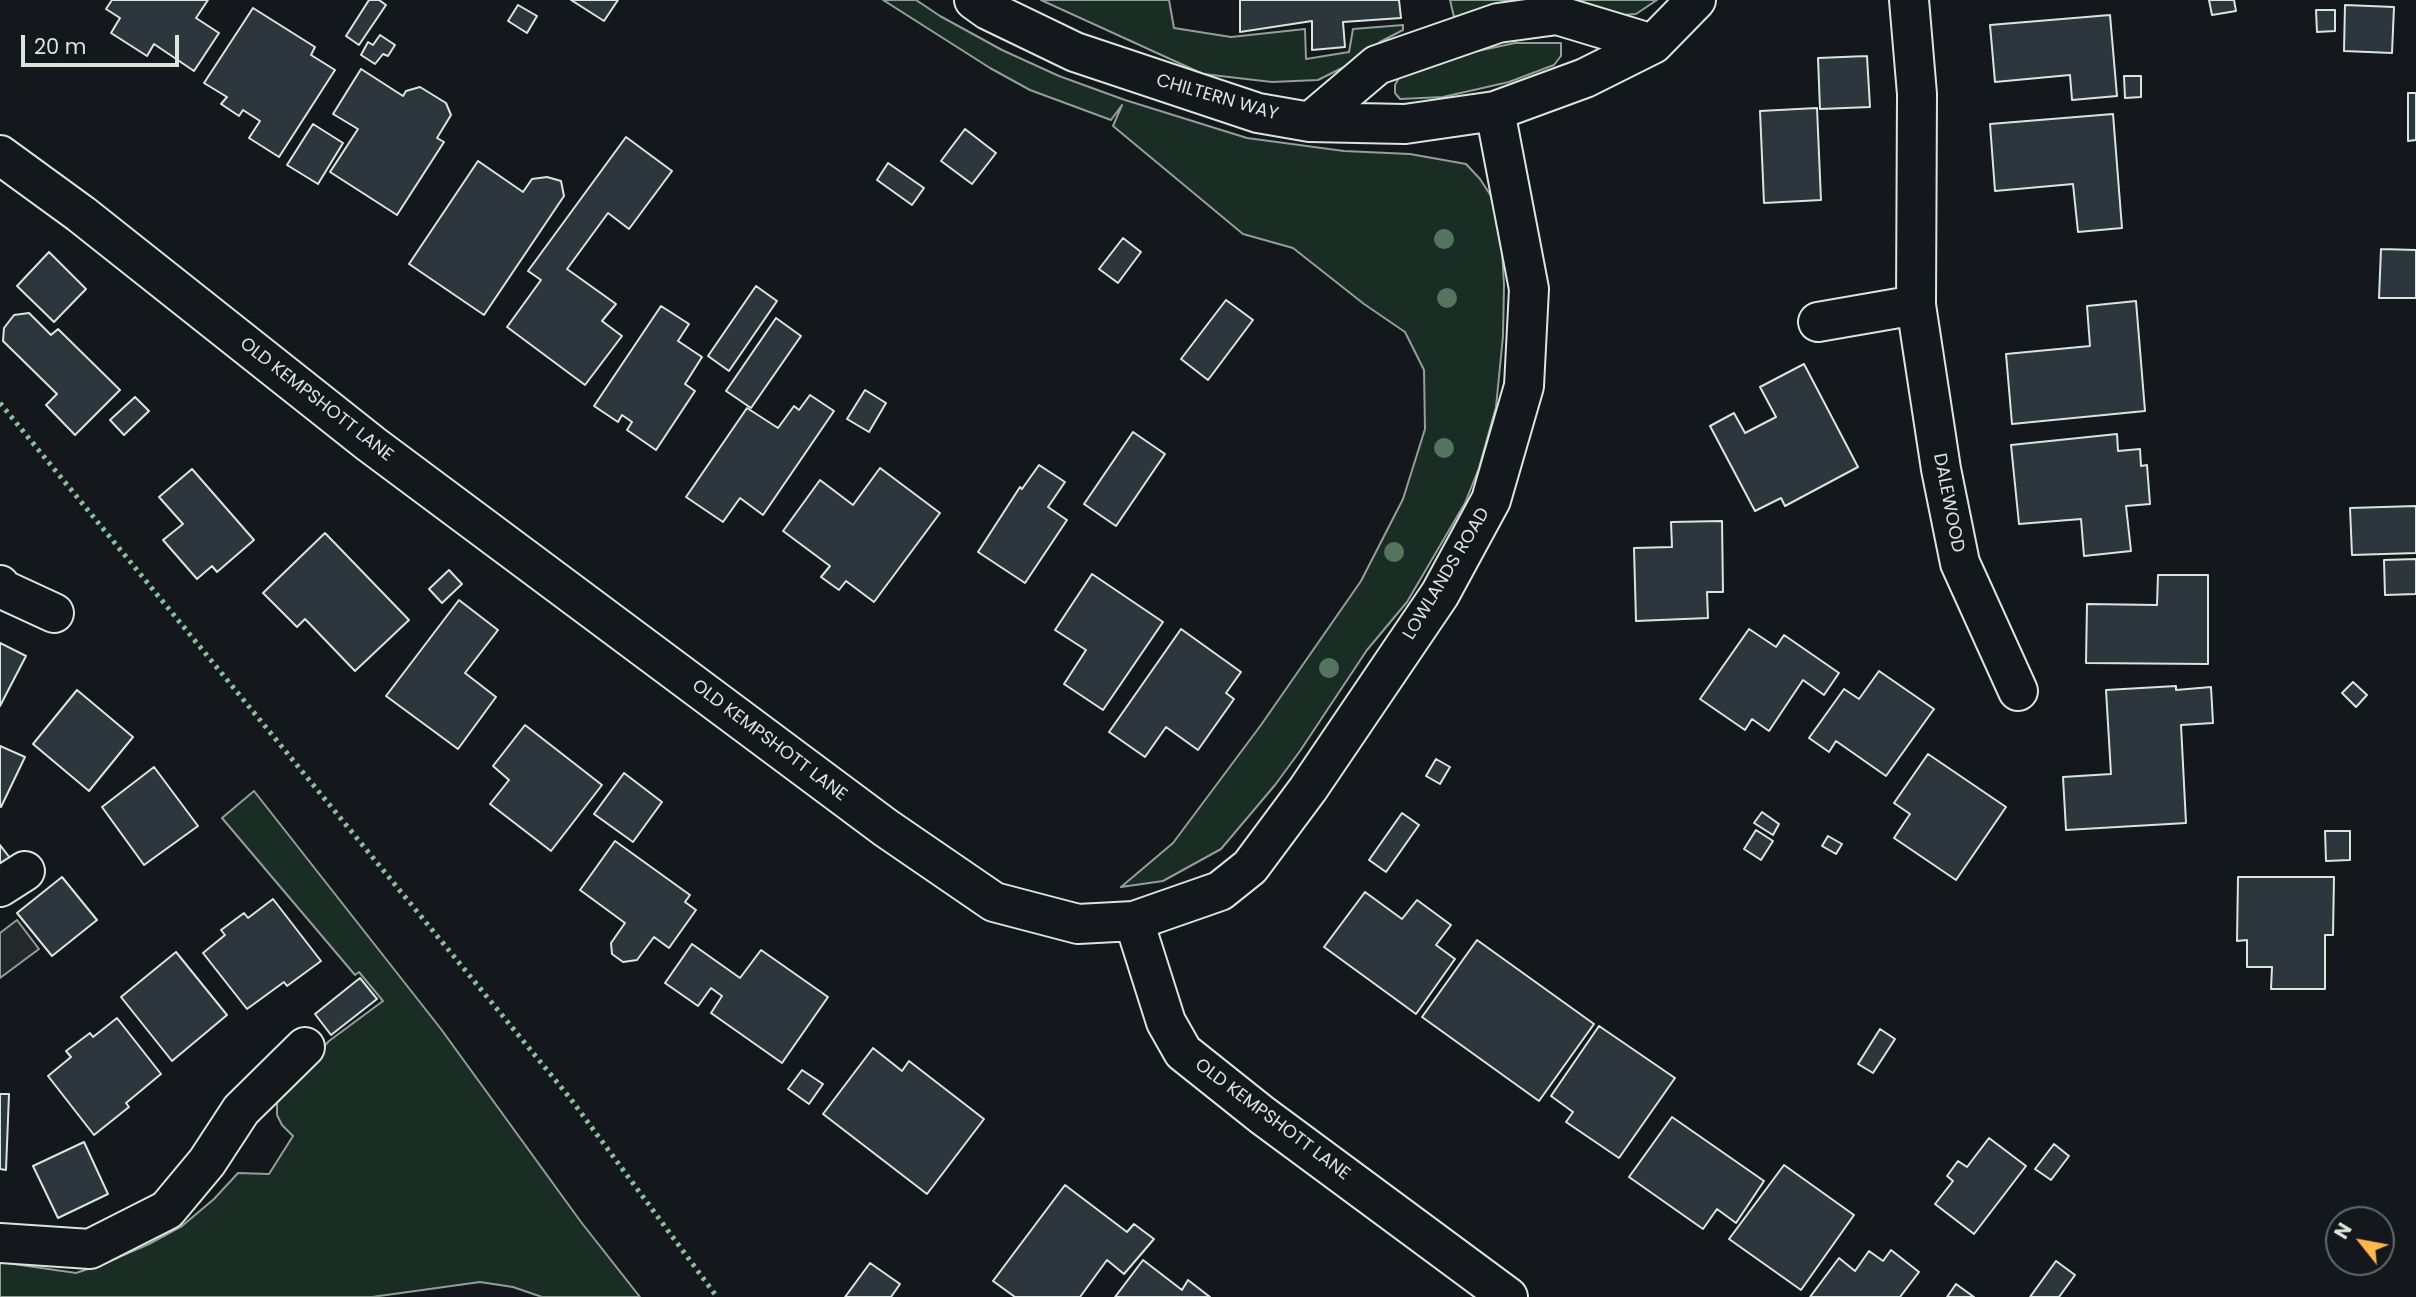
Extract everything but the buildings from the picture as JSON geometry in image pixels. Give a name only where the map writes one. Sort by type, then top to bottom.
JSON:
[{"type":"street","name":"CHILTERN WAY","points":[[974,0],[988,10],[1074,52],[1258,113],[1310,122],[1405,124],[1495,111],[1585,78],[1653,44],[1696,0]]},
{"type":"street","name":"DALEWOOD","points":[[1909,0],[1917,94],[1916,305],[1941,470],[1960,563],[2018,691]]},
{"type":"street","points":[[1310,122],[1377,65],[1498,23],[1557,15],[1653,44]]},
{"type":"street","name":"LOWLANDS ROAD","points":[[1133,921],[1220,891],[1250,867],[1308,789],[1440,594],[1491,500],[1524,386],[1529,289],[1495,111]]},
{"type":"street","name":"OLD KEMPSHOTT LANE","points":[[0,155],[81,214],[371,444],[875,820],[994,902],[1079,924],[1133,921],[1166,1021],[1183,1052],[1262,1115],[1508,1297]]},
{"type":"street","points":[[1818,322],[1916,305]]},
{"type":"street","points":[[1,588],[54,613]]},
{"type":"street","points":[[0,1243],[90,1249],[167,1210],[207,1163],[241,1110],[305,1047]]},
{"type":"green space","points":[[883,0],[916,0],[1002,50],[1059,76],[1125,100],[1247,138],[1344,151],[1410,154],[1466,164],[1491,196],[1501,232],[1503,336],[1496,407],[1479,468],[1465,503],[1407,602],[1367,650],[1275,785],[1221,849],[1163,881],[1121,887],[1173,843],[1261,725],[1361,581],[1403,499],[1425,429],[1424,370],[1405,332],[1364,304],[1293,248],[1243,234],[1113,126],[1122,105],[1111,120],[1030,90],[990,68]]},
{"type":"green space","points":[[1041,0],[1169,0],[1174,28],[1231,37],[1305,29],[1306,59],[1349,52],[1353,29],[1403,25],[1403,30],[1380,42],[1354,62],[1318,80],[1272,82],[1203,74]]},
{"type":"green space","points":[[1450,0],[1657,0],[1636,14],[1611,16],[1534,1],[1454,17]]},
{"type":"green space","points":[[1515,43],[1561,43],[1561,56],[1554,65],[1509,82],[1443,97],[1400,99],[1395,93],[1395,85],[1402,72],[1435,60]]},
{"type":"green space","points":[[254,791],[441,1029],[581,1222],[640,1297],[542,1297],[513,1287],[480,1282],[372,1297],[0,1297],[0,1262],[76,1273],[149,1244],[182,1226],[214,1199],[238,1173],[269,1174],[293,1136],[277,1115],[277,1103],[329,1041],[383,1001],[359,972],[355,975],[222,818]]},
{"type":"shaded area","points":[[17,920],[39,949],[0,978],[0,933]]},
{"type":"hedge","points":[[0,403],[570,1098],[717,1297]]}]
